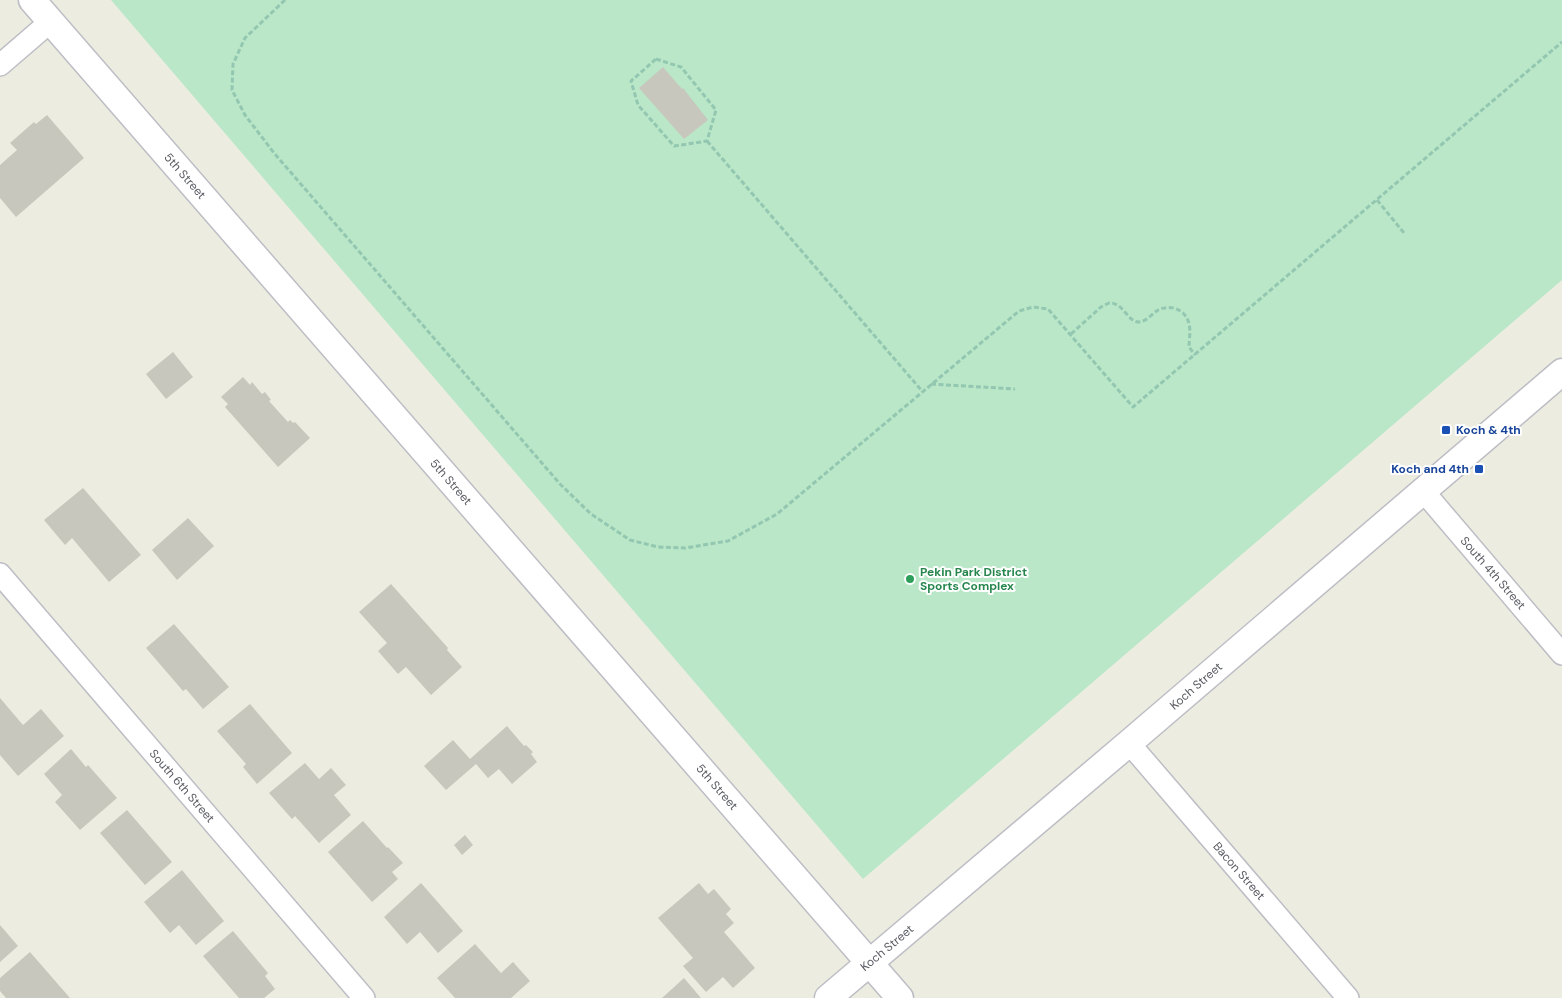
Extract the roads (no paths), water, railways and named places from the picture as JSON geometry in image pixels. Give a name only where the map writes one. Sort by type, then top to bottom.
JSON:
[{"type":"street","name":"5th Street","points":[[32,0],[900,998]]},
{"type":"street","points":[[0,65],[50,22]]},
{"type":"street","name":"Koch Street","points":[[828,998],[1424,492],[1562,372]]},
{"type":"street","name":"South 4th Street","points":[[1424,492],[1562,654]]},
{"type":"street","name":"South 6th Street","points":[[0,574],[364,998]]},
{"type":"street","name":"Bacon Street","points":[[1129,743],[1348,998]]},
{"type":"place","name":"Koch & 4th","points":[[1446,430]]},
{"type":"place","name":"Koch and 4th","points":[[1479,469]]},
{"type":"place","name":"Pekin Park District Sports Complex","points":[[910,579]]}]
